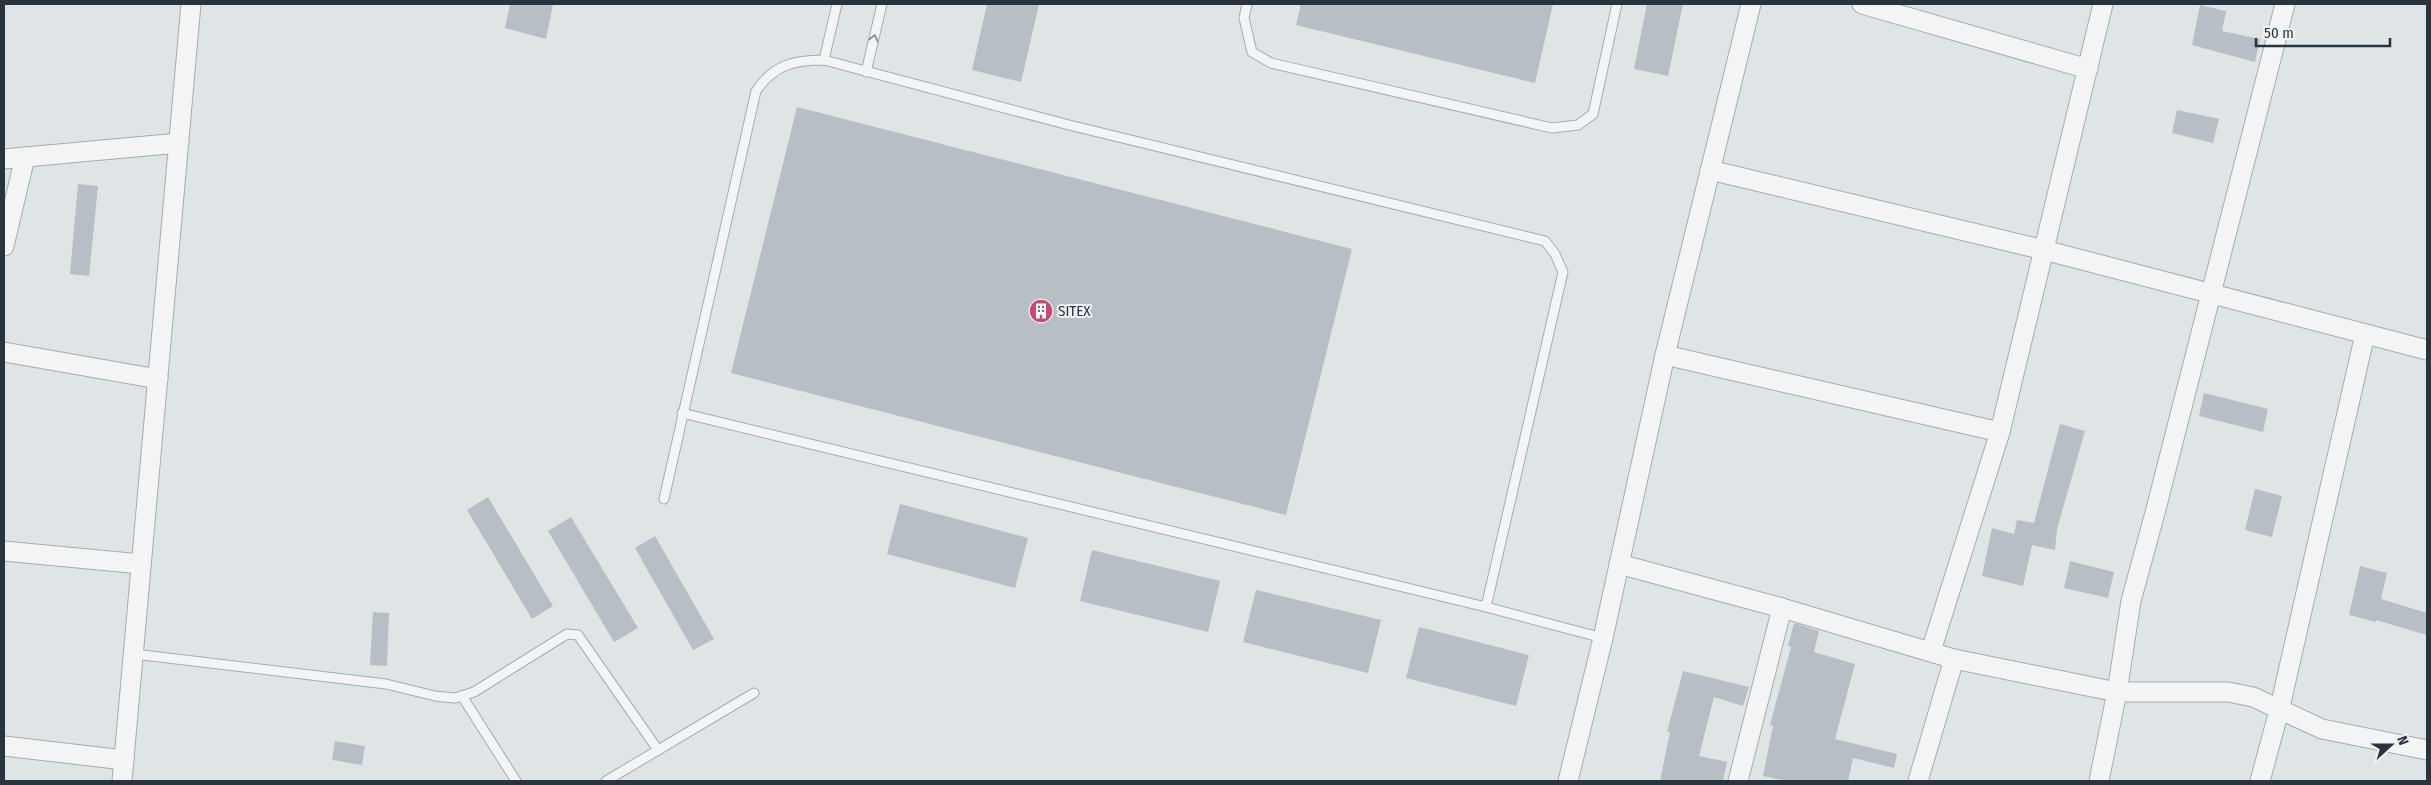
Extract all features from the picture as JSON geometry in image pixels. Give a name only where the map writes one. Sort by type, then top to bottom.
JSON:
[{"type":"street","points":[[122,781],[191,4]]},
{"type":"street","points":[[1568,781],[1603,638],[1665,355],[1751,4]]},
{"type":"street","points":[[1862,4],[2088,69]]},
{"type":"street","points":[[1931,651],[2000,432],[2103,4]]},
{"type":"street","points":[[2099,781],[2117,692],[2131,601],[2212,294],[2285,4]]},
{"type":"street","points":[[4,159],[179,143]]},
{"type":"street","points":[[4,246],[25,157]]},
{"type":"street","points":[[1710,170],[2044,250],[2427,350]]},
{"type":"street","points":[[2260,781],[2280,708],[2365,334]]},
{"type":"street","points":[[4,352],[158,380]]},
{"type":"street","points":[[1665,355],[2000,432]]},
{"type":"street","points":[[4,551],[141,564]]},
{"type":"street","points":[[1619,564],[1782,608],[1954,659],[2117,692],[2228,692],[2253,697],[2322,729],[2427,750]]},
{"type":"street","points":[[1738,781],[1782,608]]},
{"type":"street","points":[[1918,781],[1954,659]]},
{"type":"street","points":[[4,746],[124,760]]},
{"type":"lane","points":[[824,60],[837,4]]},
{"type":"lane","points":[[866,72],[882,4]]},
{"type":"lane","points":[[1247,4],[1244,18],[1252,52],[1272,63],[1552,128],[1578,125],[1592,114],[1617,4]]},
{"type":"lane","points":[[664,499],[756,91],[766,77],[790,62],[824,60],[1069,125],[1545,240],[1555,254],[1563,272],[1486,607]]},
{"type":"lane","points":[[682,413],[1486,607],[1603,638]]},
{"type":"lane","points":[[134,654],[386,684],[435,696],[455,698],[474,692],[567,634],[573,633],[578,635],[658,750]]},
{"type":"lane","points":[[606,781],[754,693]]},
{"type":"lane","points":[[462,696],[516,781]]},
{"type":"building","points":[[510,4],[553,4],[546,39],[505,28]]},
{"type":"building","points":[[987,4],[1039,4],[1021,82],[972,70]]},
{"type":"building","points":[[1301,4],[1553,4],[1535,83],[1296,25]]},
{"type":"building","points":[[1647,4],[1683,4],[1668,76],[1634,69]]},
{"type":"building","points":[[2200,5],[2226,11],[2222,31],[2260,39],[2255,62],[2192,45]]},
{"type":"building","name":"SITEX","points":[[797,107],[1352,249],[1286,515],[731,373]]},
{"type":"building","points":[[2177,110],[2219,119],[2213,143],[2172,133]]},
{"type":"building","points":[[78,184],[98,186],[89,276],[70,274]]},
{"type":"building","points":[[2204,393],[2268,409],[2263,432],[2199,416]]},
{"type":"building","points":[[2060,424],[2085,431],[2057,529],[2055,550],[2032,545],[2023,586],[1982,576],[1992,528],[2014,534],[2017,520],[2034,523]]},
{"type":"building","points":[[2255,489],[2282,496],[2272,537],[2245,530]]},
{"type":"building","points":[[488,497],[553,606],[532,619],[467,510]]},
{"type":"building","points":[[900,504],[1028,538],[1015,588],[887,554]]},
{"type":"building","points":[[571,517],[638,628],[614,642],[548,531]]},
{"type":"building","points":[[655,536],[714,639],[693,650],[635,548]]},
{"type":"building","points":[[1092,550],[1220,581],[1208,632],[1080,601]]},
{"type":"building","points":[[2070,561],[2114,572],[2108,598],[2064,588]]},
{"type":"building","points":[[2360,566],[2387,573],[2381,599],[2427,613],[2427,635],[2376,620],[2376,622],[2349,615]]},
{"type":"building","points":[[1256,590],[1381,620],[1368,673],[1243,642]]},
{"type":"building","points":[[373,612],[389,613],[387,666],[370,665]]},
{"type":"building","points":[[1794,623],[1819,631],[1814,652],[1855,664],[1835,739],[1897,754],[1894,768],[1853,758],[1848,781],[1787,781],[1763,776],[1773,726],[1770,725],[1791,647],[1788,646]]},
{"type":"building","points":[[1419,627],[1529,655],[1516,706],[1406,678]]},
{"type":"building","points":[[1683,671],[1749,687],[1743,706],[1714,697],[1699,756],[1727,762],[1723,781],[1660,781],[1670,732],[1667,732]]},
{"type":"building","points":[[335,741],[365,746],[362,765],[332,760]]},
{"type":"place","name":"SITEX","points":[[1041,311]]}]
